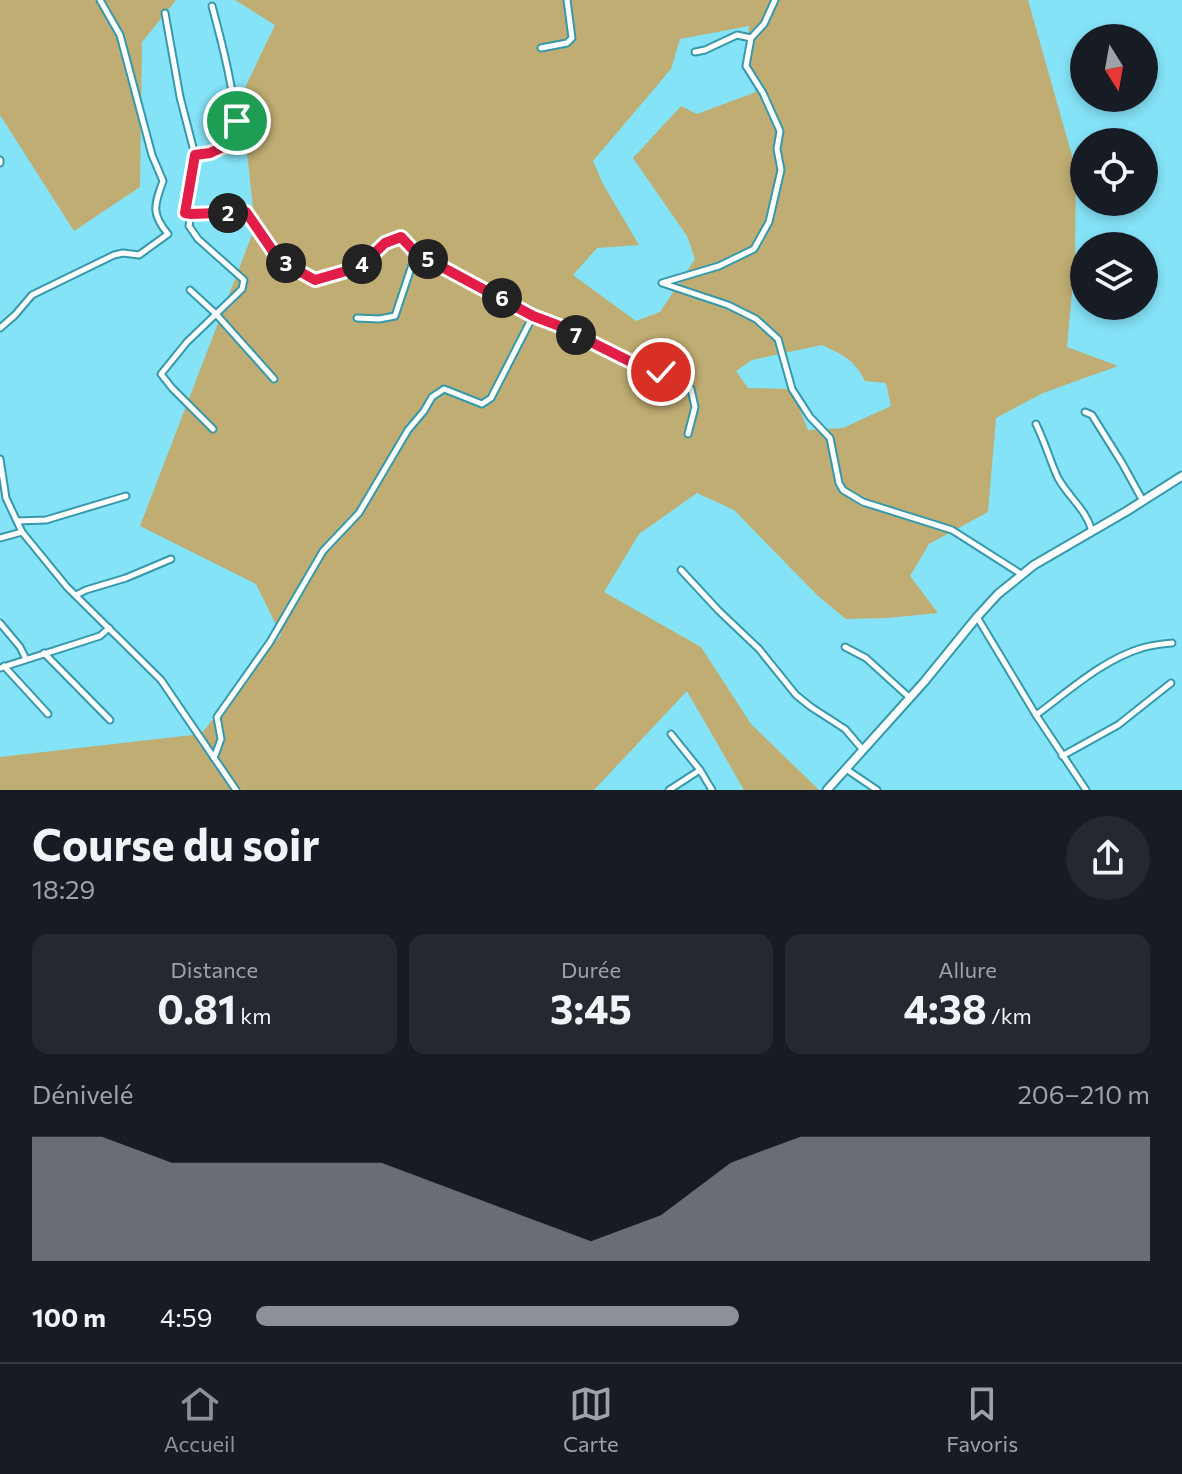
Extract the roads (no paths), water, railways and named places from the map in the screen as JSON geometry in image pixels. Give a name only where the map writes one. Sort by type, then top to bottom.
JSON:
[{"type":"street","points":[[0,328],[32,295],[114,255],[139,255],[168,234],[157,222],[155,204],[163,181],[152,155],[120,35],[100,0]]},
{"type":"street","points":[[541,48],[567,43],[572,38],[567,0]]},
{"type":"street","points":[[775,0],[764,24],[751,38],[746,66],[763,93],[780,131],[777,149],[781,170],[769,222],[754,249],[719,266],[662,283],[728,305],[756,319],[778,339],[792,389],[810,417],[830,438],[843,490],[863,502],[952,530],[1021,574]]},
{"type":"street","points":[[195,155],[210,153],[238,140],[226,57],[212,6]]},
{"type":"street","points":[[165,13],[180,97],[195,155],[185,213],[246,212],[279,260],[315,280],[360,267],[385,243],[401,237],[416,253],[533,316],[647,370],[661,372],[691,389],[695,407],[688,434]]},
{"type":"street","points":[[695,52],[737,35],[751,38]]},
{"type":"street","points":[[191,214],[189,226],[198,239],[244,280],[242,289],[187,342],[161,374],[213,429]]},
{"type":"street","points":[[357,318],[395,316],[416,253]]},
{"type":"street","points":[[190,290],[216,314],[274,379]]},
{"type":"street","points":[[214,758],[221,739],[217,717],[270,642],[323,551],[359,513],[408,430],[432,397],[444,389],[482,404],[491,398],[533,316]]},
{"type":"street","points":[[1085,412],[1092,415],[1143,501]]},
{"type":"street","points":[[1036,424],[1058,477],[1088,517],[1092,531]]},
{"type":"street","points":[[0,459],[6,498],[22,532],[76,595],[161,680],[236,790]]},
{"type":"street","points":[[827,790],[998,594],[1021,574],[1182,476]]},
{"type":"street","points":[[17,521],[46,520],[126,496]]},
{"type":"street","points":[[0,538],[22,532]]},
{"type":"street","points":[[76,595],[171,559]]},
{"type":"street","points":[[681,570],[759,649],[796,695],[845,729],[863,750]]},
{"type":"street","points":[[977,617],[1086,790]]},
{"type":"street","points":[[0,623],[26,659]]},
{"type":"street","points":[[48,714],[2,667],[100,636],[109,628]]},
{"type":"street","points":[[1036,715],[1120,656],[1144,647],[1172,643]]},
{"type":"street","points":[[845,647],[866,658],[910,698]]},
{"type":"street","points":[[44,653],[110,720]]},
{"type":"street","points":[[1062,756],[1118,725],[1171,683]]},
{"type":"street","points":[[671,734],[712,790]]},
{"type":"street","points":[[846,769],[877,790]]},
{"type":"street","points":[[669,790],[700,770]]}]
